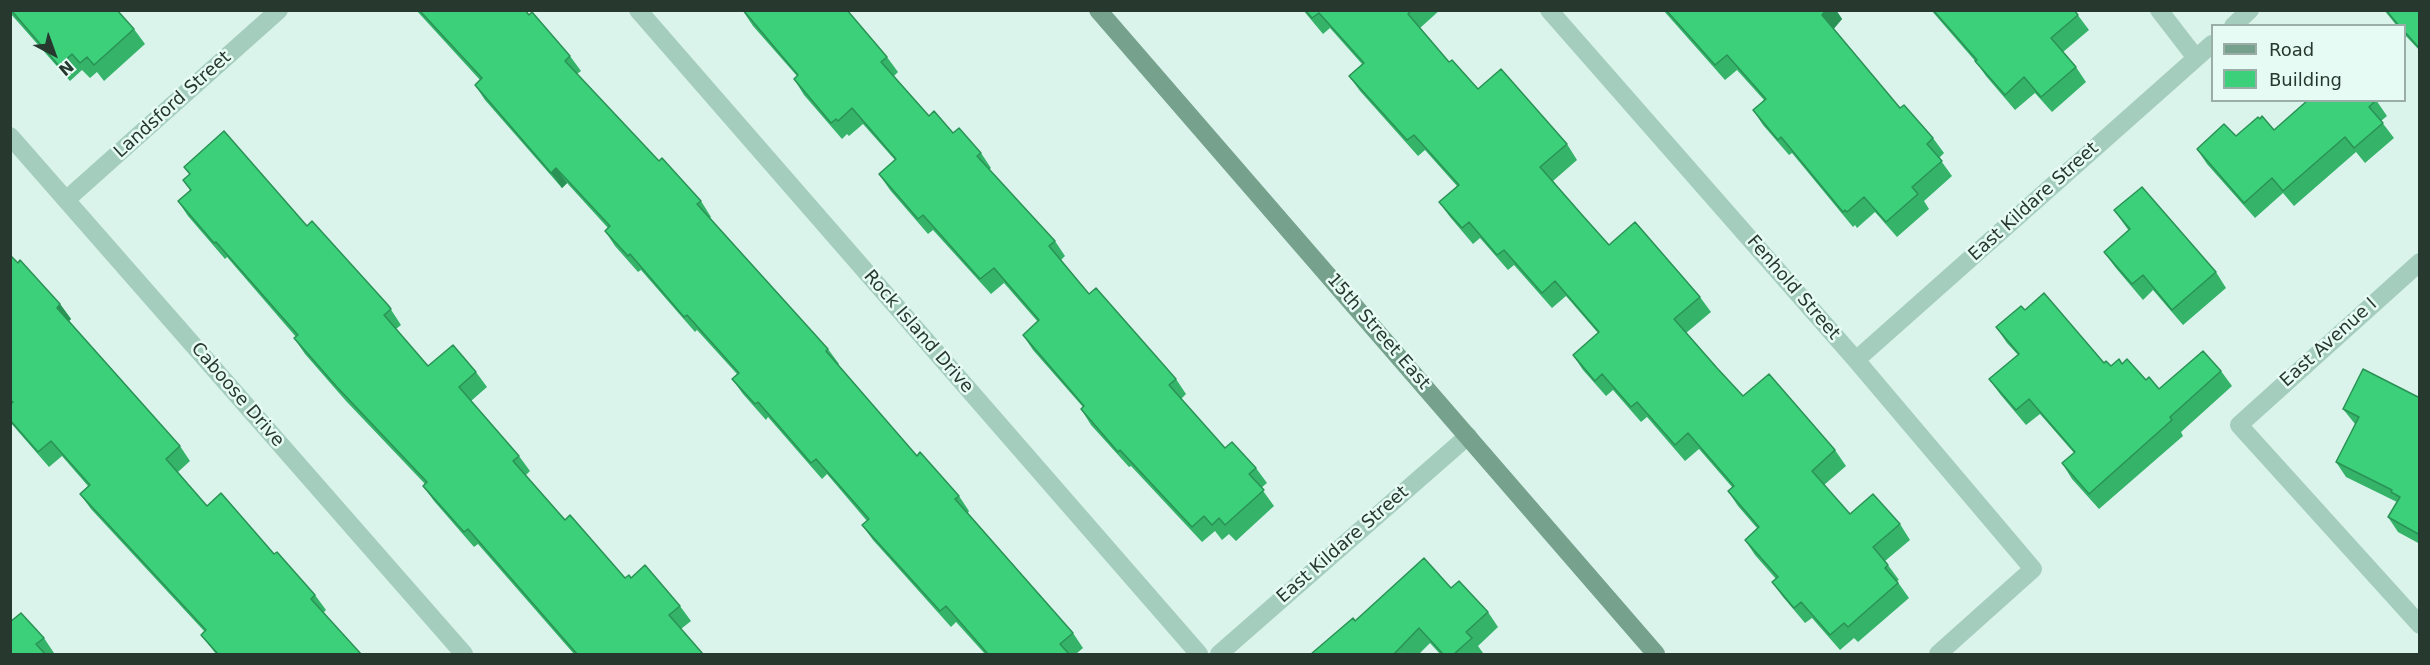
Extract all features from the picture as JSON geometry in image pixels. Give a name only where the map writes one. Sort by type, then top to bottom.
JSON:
[{"type":"street","name":"Landsford Street","points":[[66,200],[279,10]]},
{"type":"street","name":"Rock Island Drive","points":[[638,10],[1198,654]]},
{"type":"street","name":"15th Street East","points":[[1098,10],[1656,654]]},
{"type":"street","name":"Fenhold Street","points":[[1549,10],[1856,360],[2033,569],[1938,654]]},
{"type":"street","points":[[2159,10],[2196,58]]},
{"type":"street","points":[[2235,24],[2250,10]]},
{"type":"street","name":"East Kildare Street","points":[[1856,360],[2211,45]]},
{"type":"street","name":"Caboose Drive","points":[[10,136],[464,654]]},
{"type":"street","name":"East Avenue I","points":[[2420,261],[2239,425],[2420,625]]},
{"type":"street","name":"East Kildare Street","points":[[1219,654],[1468,436]]},
{"type":"building","points":[[11,10],[117,10],[134,29],[94,65],[87,57],[80,63],[72,54],[59,66]]},
{"type":"building","points":[[419,10],[525,10],[529,15],[532,12],[570,56],[565,61],[659,161],[662,158],[701,201],[697,204],[828,349],[826,351],[917,456],[920,452],[959,496],[955,499],[1073,633],[1060,644],[1069,654],[988,654],[946,606],[940,611],[862,525],[869,519],[816,459],[811,463],[758,402],[755,404],[732,379],[739,373],[687,315],[684,317],[630,254],[628,256],[605,231],[610,226],[556,168],[551,173],[475,85],[482,78]]},
{"type":"building","points":[[743,10],[847,10],[887,57],[881,62],[929,116],[934,111],[953,133],[959,128],[981,153],[977,156],[1055,241],[1049,246],[1089,294],[1096,288],[1176,379],[1169,385],[1225,448],[1232,442],[1256,468],[1249,474],[1264,490],[1225,525],[1219,518],[1212,525],[1204,516],[1192,527],[1120,450],[1118,452],[1081,409],[1084,406],[1023,335],[1039,320],[994,268],[980,279],[923,215],[918,219],[879,174],[896,159],[852,108],[838,121],[836,119],[831,123],[794,79],[798,75]]},
{"type":"building","points":[[1305,10],[1412,10],[1408,14],[1449,62],[1452,60],[1478,89],[1501,69],[1567,144],[1540,167],[1609,245],[1635,222],[1700,297],[1674,319],[1743,396],[1769,374],[1835,450],[1812,471],[1850,514],[1873,494],[1900,524],[1873,547],[1888,565],[1885,568],[1898,583],[1848,627],[1844,623],[1830,635],[1801,602],[1794,608],[1772,582],[1778,577],[1745,540],[1759,527],[1728,491],[1734,486],[1688,433],[1675,445],[1637,402],[1631,407],[1602,374],[1595,381],[1573,355],[1599,332],[1555,281],[1542,293],[1504,250],[1497,255],[1469,222],[1462,228],[1439,202],[1459,185],[1414,135],[1407,140],[1349,76],[1364,63],[1319,13],[1312,18]]},
{"type":"building","points":[[1666,10],[1826,10],[1822,15],[1900,108],[1904,105],[1933,138],[1927,144],[1942,161],[1912,187],[1918,194],[1886,222],[1864,197],[1847,212],[1845,210],[1843,212],[1781,137],[1778,140],[1753,110],[1766,99],[1727,55],[1715,65]]},
{"type":"building","points":[[1933,10],[2074,10],[2078,15],[2051,38],[2076,67],[2041,97],[2024,77],[2005,95]]},
{"type":"building","points":[[2386,10],[2420,10],[2420,49],[2406,33],[2406,24],[2397,24]]},
{"type":"building","points":[[2306,102],[2374,102],[2369,107],[2383,123],[2354,148],[2345,137],[2283,191],[2272,178],[2244,203],[2197,149],[2224,124],[2236,136],[2262,116],[2274,130]]},
{"type":"building","points":[[224,131],[307,226],[312,221],[388,305],[391,309],[384,315],[428,366],[453,345],[476,372],[459,387],[519,456],[513,461],[565,520],[570,515],[625,578],[629,575],[631,578],[645,565],[680,606],[669,615],[703,654],[577,654],[468,529],[464,532],[423,486],[427,482],[336,386],[294,338],[298,335],[178,201],[191,190],[183,180],[190,174],[184,167]]},
{"type":"building","points":[[2142,187],[2216,272],[2172,310],[2143,275],[2132,284],[2104,252],[2130,229],[2114,210]]},
{"type":"building","points":[[10,255],[18,263],[20,260],[60,304],[57,308],[180,446],[166,459],[207,506],[221,493],[274,554],[277,552],[315,595],[311,599],[361,654],[218,654],[201,635],[206,630],[80,494],[90,485],[51,441],[38,452],[10,420],[10,405],[13,402],[10,400]]},
{"type":"building","points":[[2044,293],[2104,363],[2106,361],[2111,366],[2119,359],[2122,364],[2127,359],[2146,380],[2149,377],[2159,389],[2203,351],[2221,371],[2170,417],[2172,420],[2089,494],[2062,463],[2075,452],[2029,399],[2016,410],[1989,379],[2019,354],[1996,327],[2021,306],[2025,310]]},
{"type":"building","points":[[2363,369],[2418,397],[2420,394],[2420,535],[2388,517],[2400,497],[2391,492],[2392,490],[2336,462],[2359,417],[2343,409]]},
{"type":"building","points":[[1424,558],[1451,588],[1459,581],[1488,612],[1466,632],[1472,638],[1454,654],[1443,654],[1419,628],[1394,654],[1311,654],[1353,618],[1355,621]]},
{"type":"building","points":[[21,613],[44,638],[36,644],[45,654],[10,654],[10,622]]}]
